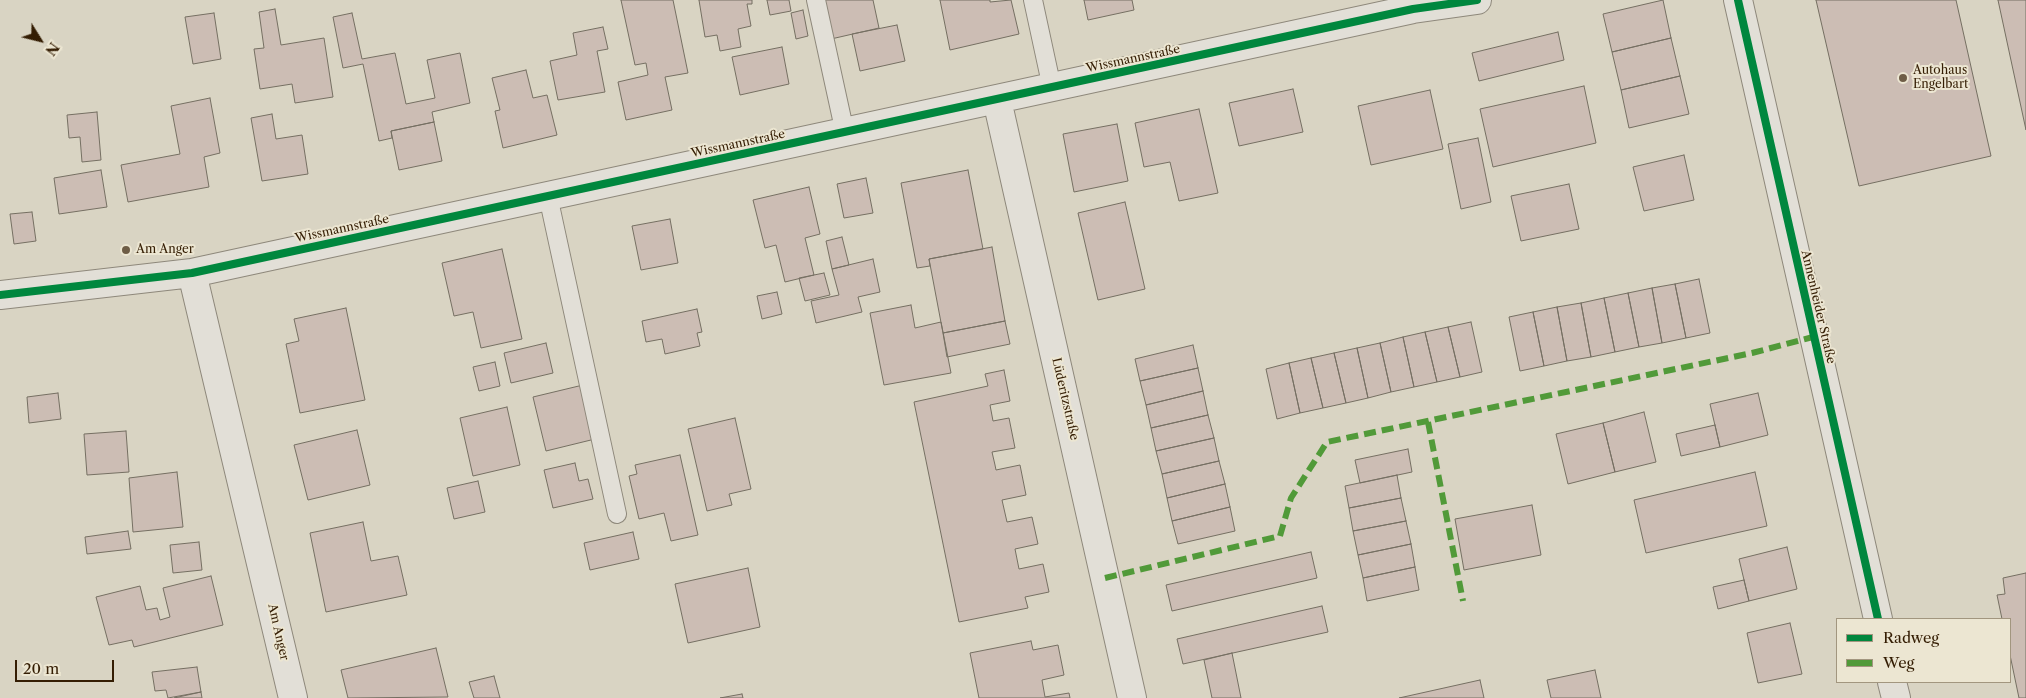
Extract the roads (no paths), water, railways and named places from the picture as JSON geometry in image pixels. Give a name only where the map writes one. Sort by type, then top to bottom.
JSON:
[{"type":"street","name":"Wissmannstraße","points":[[0,295],[192,273],[1413,9],[1477,0]]},
{"type":"street","name":"Annenheider Straße","points":[[1738,0],[1878,618]]},
{"type":"street","name":"Lüderitzstraße","points":[[997,100],[1132,698]]},
{"type":"street","name":"Am Anger","points":[[192,273],[293,698]]},
{"type":"street","points":[[1892,683],[1896,698]]},
{"type":"lane","points":[[816,0],[845,133]]},
{"type":"lane","points":[[1033,0],[1052,88]]},
{"type":"lane","points":[[548,196],[617,514]]},
{"type":"place","name":"Autohaus Engelbart","points":[[1903,78]]},
{"type":"place","name":"Am Anger","points":[[126,250]]}]
